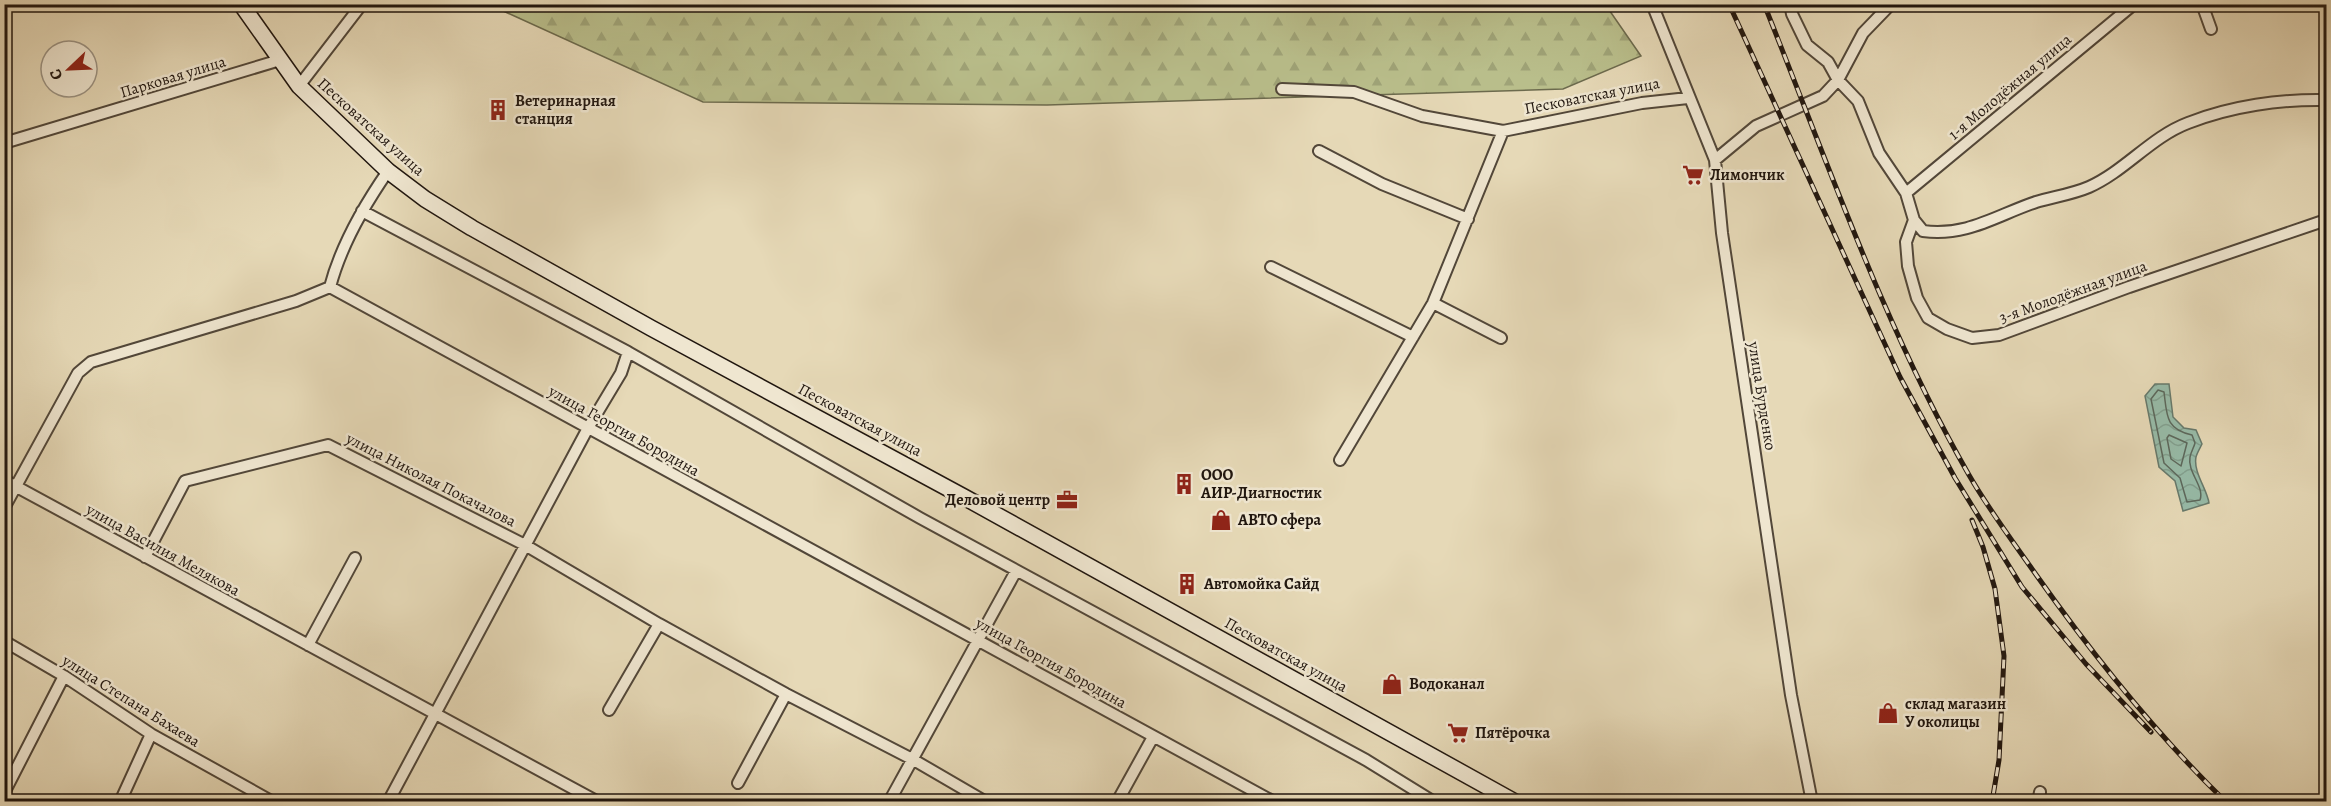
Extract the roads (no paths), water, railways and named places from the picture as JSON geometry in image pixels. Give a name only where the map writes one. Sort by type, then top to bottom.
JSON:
[{"type":"main road","name":"Песковатская улица","points":[[241,4],[299,86],[388,171],[425,199],[651,328],[964,497],[1515,801]]},
{"type":"street","points":[[299,86],[362,4]]},
{"type":"street","name":"улица Бурденко","points":[[1652,4],[1688,98],[1715,160],[1722,233],[1791,695],[1812,801]]},
{"type":"street","points":[[1790,4],[1792,14],[1808,45],[1828,62],[1838,80],[1858,101],[1879,153],[1906,193],[1914,220],[1923,231],[1937,233],[1964,230],[2036,202],[2089,187],[2187,123],[2248,106],[2300,99],[2326,100]]},
{"type":"street","points":[[1715,160],[1756,126],[1824,96],[1838,80],[1863,33],[1891,4]]},
{"type":"street","name":"1-я Молодёжная улица","points":[[1906,193],[2134,4]]},
{"type":"street","points":[[2202,4],[2211,29]]},
{"type":"street","name":"Парковая улица","points":[[4,143],[280,60]]},
{"type":"street","name":"Песковатская улица","points":[[1282,89],[1354,92],[1422,116],[1503,131],[1642,103],[1688,98]]},
{"type":"street","points":[[1340,460],[1433,303],[1503,131]]},
{"type":"street","points":[[1319,151],[1382,184],[1468,219]]},
{"type":"street","points":[[4,508],[78,373],[92,362],[296,301],[330,287],[336,263],[362,211],[388,171]]},
{"type":"street","points":[[362,211],[628,352],[1016,571],[1366,760],[1434,801]]},
{"type":"street","name":"3-я Молодёжная улица","points":[[1914,220],[1906,242],[1908,266],[1917,298],[1928,318],[1947,329],[1972,338],[1999,335],[2129,287],[2326,220]]},
{"type":"street","points":[[1271,267],[1413,337]]},
{"type":"street","name":"улица Георгия Бородина","points":[[330,287],[1274,801]]},
{"type":"street","points":[[1433,303],[1501,338]]},
{"type":"street","points":[[388,801],[588,428],[621,373],[628,352]]},
{"type":"street","name":"улица Николая Покачалова","points":[[145,557],[185,481],[328,445],[525,545],[659,624],[986,801]]},
{"type":"street","name":"улица Василия Мелякова","points":[[4,480],[598,801]]},
{"type":"street","points":[[308,645],[355,558]]},
{"type":"street","points":[[888,801],[1016,571]]},
{"type":"street","points":[[609,711],[659,624]]},
{"type":"street","name":"улица Степана Бахаева","points":[[4,641],[64,676],[151,734],[273,801]]},
{"type":"street","points":[[4,794],[64,676]]},
{"type":"street","points":[[738,783],[786,694]]},
{"type":"street","points":[[120,801],[151,734]]},
{"type":"street","points":[[1117,801],[1153,737]]},
{"type":"water","points":[[2155,384],[2169,384],[2173,417],[2184,428],[2196,430],[2202,444],[2196,457],[2196,469],[2209,503],[2183,511],[2175,481],[2159,467],[2145,396]]},
{"type":"railway","points":[[1729,4],[1900,377],[1955,478],[2022,587],[2086,664],[2151,732]]},
{"type":"railway","points":[[1764,4],[1884,303],[1938,419],[1969,475],[2058,606],[2103,664],[2150,721],[2226,802]]},
{"type":"railway","points":[[1972,520],[1983,547],[1995,589],[2004,656],[1999,760],[1992,802]]},
{"type":"place","name":"Ветеринарная станция","points":[[498,110]]},
{"type":"place","name":"Лимончик","points":[[1693,175]]},
{"type":"place","name":"ООО АИР-Диагностик","points":[[1184,484]]},
{"type":"place","name":"Деловой центр","points":[[1067,500]]},
{"type":"place","name":"АВТО сфера","points":[[1221,520]]},
{"type":"place","name":"Автомойка Сайд","points":[[1187,584]]},
{"type":"place","name":"Водоканал","points":[[1392,684]]},
{"type":"place","name":"склад магазин У околицы","points":[[1888,713]]},
{"type":"place","name":"Пятёрочка","points":[[1458,733]]}]
